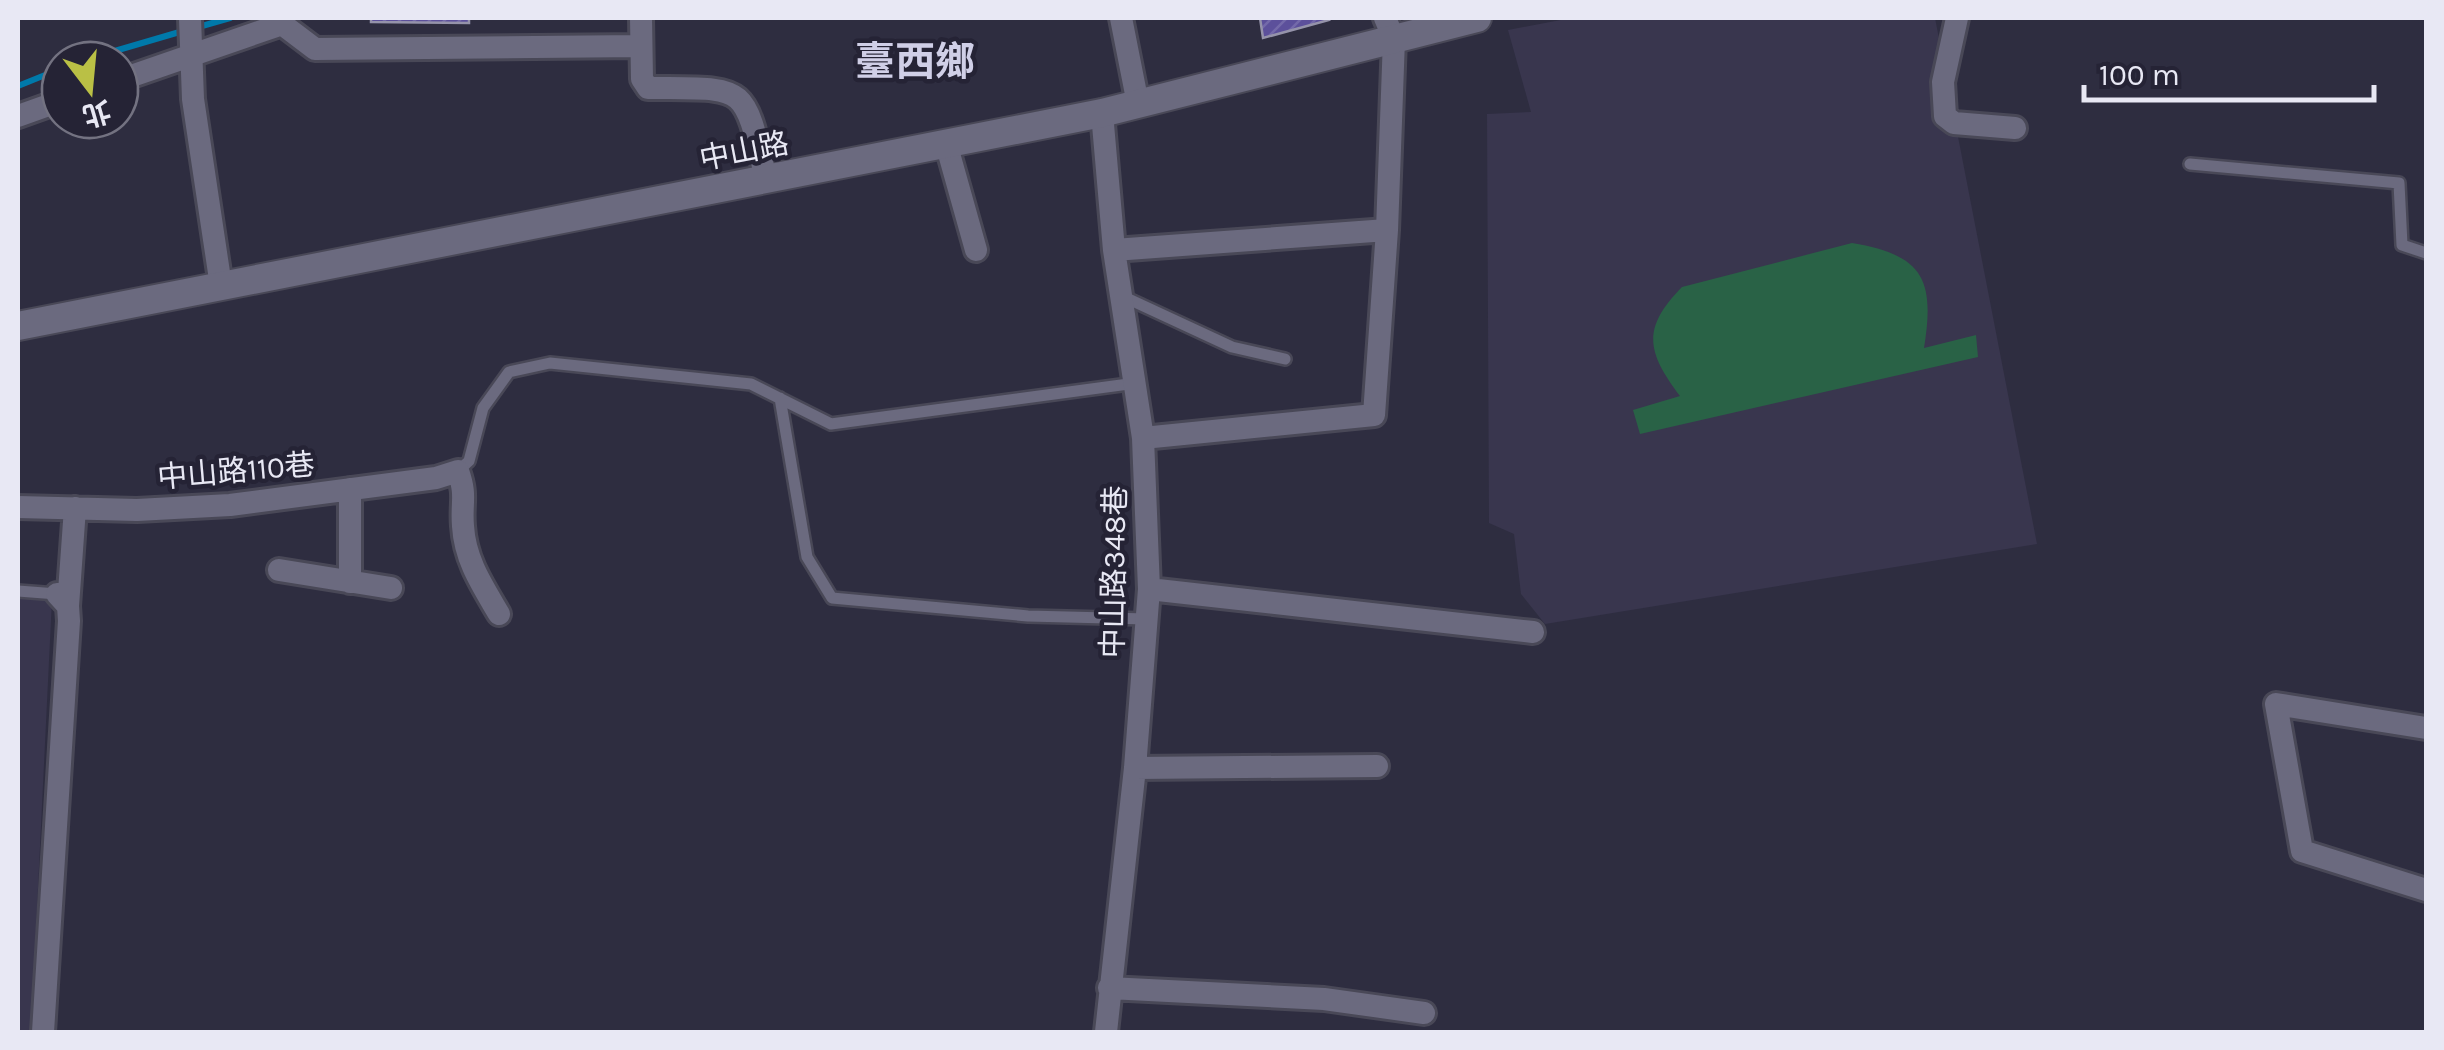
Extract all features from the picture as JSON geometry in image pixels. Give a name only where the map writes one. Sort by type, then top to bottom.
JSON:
[{"type":"street","points":[[190,18],[193,99],[221,286]]},
{"type":"street","points":[[640,18],[642,79],[648,88],[725,89],[744,101],[766,179]]},
{"type":"street","points":[[1120,18],[1138,104]]},
{"type":"street","name":"中山路","points":[[18,326],[1102,113],[1389,28],[1478,18]]},
{"type":"street","points":[[1957,18],[1943,82],[1945,116],[1954,124],[2016,128]]},
{"type":"street","points":[[140,73],[285,21],[315,49],[640,46]]},
{"type":"street","points":[[1143,438],[1374,415],[1387,230],[1389,28]]},
{"type":"street","name":"中山路348巷","points":[[1102,113],[1114,250],[1143,438],[1149,589],[1135,768],[1106,1032]]},
{"type":"street","points":[[946,143],[976,250]]},
{"type":"street","points":[[1114,250],[1387,230]]},
{"type":"street","points":[[458,471],[466,492],[462,524],[469,564],[499,614]]},
{"type":"street","name":"中山路110巷","points":[[18,507],[137,510],[230,505],[436,478],[458,471]]},
{"type":"street","points":[[350,489],[350,582]]},
{"type":"street","points":[[44,1032],[63,600],[76,508]]},
{"type":"street","points":[[279,570],[391,588]]},
{"type":"street","points":[[1149,589],[1534,632]]},
{"type":"street","points":[[2426,728],[2276,704],[2302,851],[2426,890]]},
{"type":"street","points":[[1135,768],[1376,766]]},
{"type":"street","points":[[1109,988],[1324,998],[1424,1012]]},
{"type":"lane","points":[[2190,164],[2399,183],[2402,245],[2426,253]]},
{"type":"lane","points":[[1122,296],[1232,347],[1284,359]]},
{"type":"lane","points":[[458,471],[469,461],[484,408],[509,372],[528,366],[550,364],[751,384],[831,424],[1136,383]]},
{"type":"lane","points":[[780,398],[807,557],[832,598],[1028,616],[1147,618]]},
{"type":"lane","points":[[18,591],[63,600]]},
{"type":"shaded area","points":[[1571,18],[1935,18],[2037,544],[1545,624],[1521,594],[1514,534],[1489,523],[1487,114],[1531,112],[1508,30]]},
{"type":"shaded area","points":[[18,596],[52,599],[31,1032],[18,1032]]},
{"type":"green space","points":[[1852,243],[1895,255],[1919,274],[1928,305],[1924,348],[1976,335],[1978,357],[1640,434],[1633,410],[1680,396],[1661,366],[1653,341],[1660,316],[1682,287]]},
{"type":"building","points":[[371,18],[469,18],[469,23],[371,22]]},
{"type":"building","points":[[1260,18],[1328,18],[1329,20],[1263,38]]},
{"type":"waterway","points":[[195,28],[230,18]]},
{"type":"waterway","points":[[140,44],[183,31]]},
{"type":"waterway","points":[[18,86],[40,77]]},
{"type":"district","name":"臺西鄉","points":[[915,61]]}]
